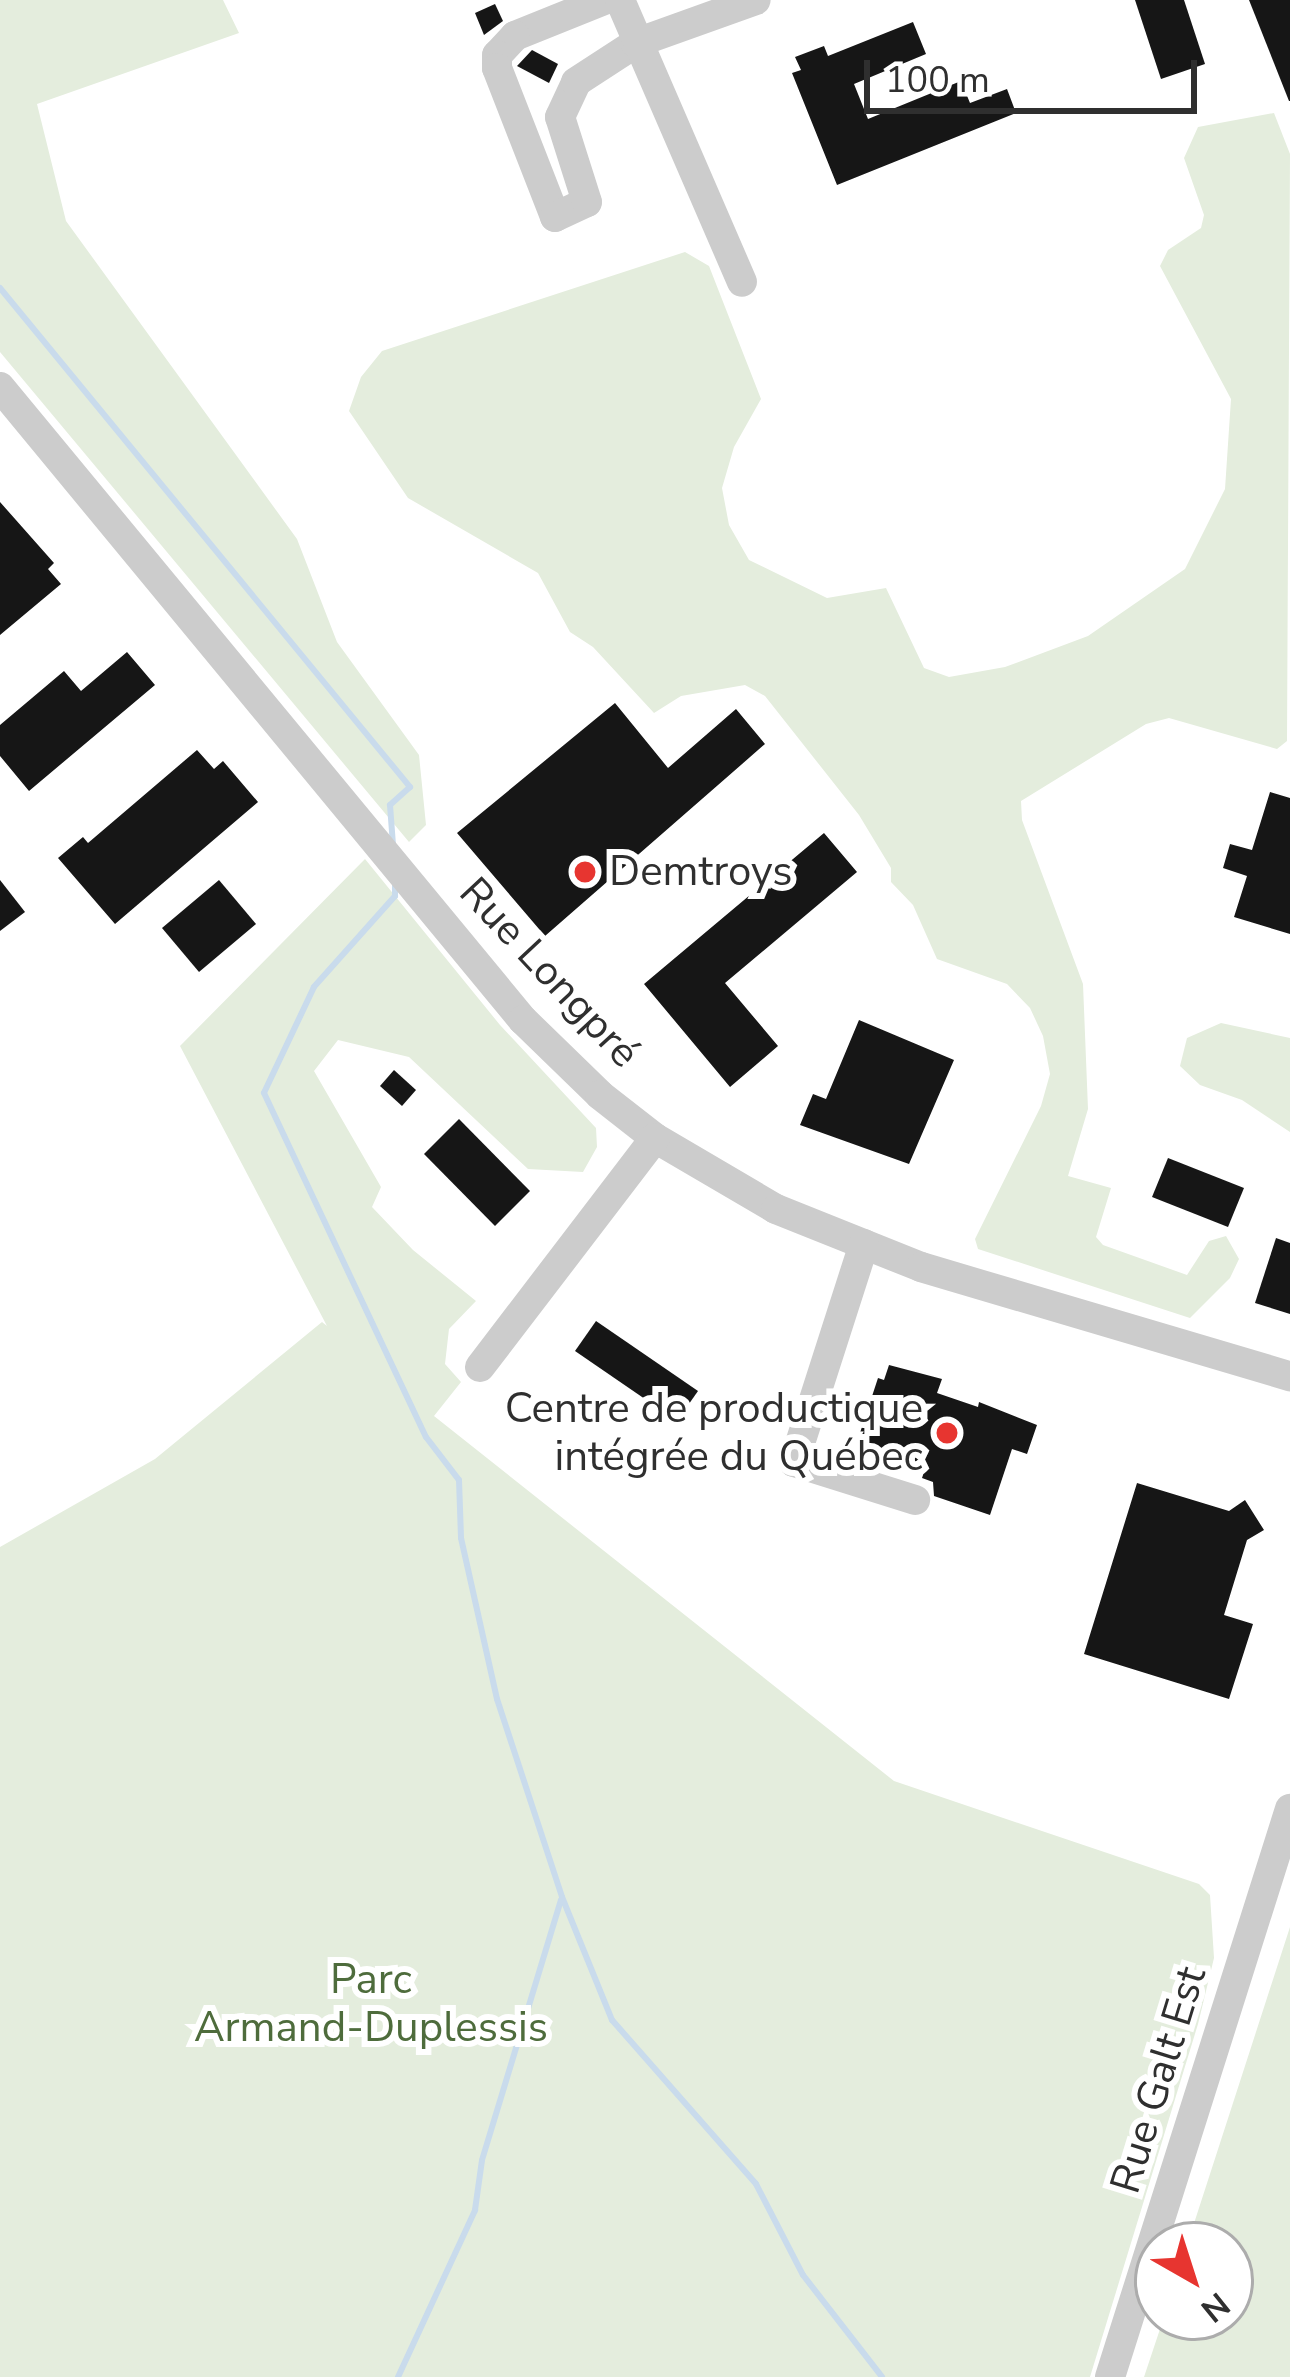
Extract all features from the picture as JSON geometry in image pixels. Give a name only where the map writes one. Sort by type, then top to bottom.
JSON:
[{"type":"street","points":[[604,0],[515,36],[502,47],[497,68],[550,213],[560,216],[582,207],[588,196],[560,117],[576,82],[636,43],[756,0]]},
{"type":"street","points":[[620,0],[742,282]]},
{"type":"street","points":[[520,132],[560,117]]},
{"type":"street","name":"Rue Longpré","points":[[0,387],[523,1020],[600,1095],[655,1138],[776,1209],[921,1267],[1290,1376]]},
{"type":"street","points":[[480,1367],[655,1138]]},
{"type":"street","points":[[864,1244],[794,1462],[915,1500]]},
{"type":"street","name":"Rue Galt Est","points":[[1111,2377],[1290,1809]]},
{"type":"green space","points":[[0,0],[223,0],[239,33],[37,104],[66,221],[297,539],[337,642],[419,755],[426,825],[409,842],[0,352]]},
{"type":"green space","points":[[1274,113],[1290,154],[1287,741],[1277,749],[1169,718],[1146,724],[1021,801],[1022,820],[1083,984],[1088,1109],[1068,1176],[1111,1188],[1096,1237],[1103,1245],[1187,1275],[1209,1241],[1226,1236],[1239,1259],[1230,1278],[1190,1318],[978,1249],[975,1239],[1041,1106],[1050,1074],[1043,1036],[1030,1008],[1007,984],[937,959],[913,905],[891,882],[891,868],[859,815],[765,696],[745,685],[681,696],[654,713],[593,647],[570,632],[538,573],[408,498],[349,411],[361,377],[382,351],[685,252],[709,266],[761,399],[734,447],[722,488],[729,525],[749,560],[827,598],[886,588],[924,668],[949,677],[1005,667],[1088,636],[1185,569],[1225,489],[1231,399],[1160,266],[1168,250],[1201,228],[1204,215],[1184,158],[1198,127]]},
{"type":"green space","name":"Parc Armand-Duplessis","points":[[365,859],[500,1025],[596,1128],[597,1147],[583,1172],[528,1169],[409,1057],[338,1040],[314,1071],[381,1187],[372,1207],[413,1250],[476,1301],[449,1329],[445,1364],[461,1382],[434,1416],[894,1781],[1199,1884],[1210,1895],[1214,1958],[1198,2024],[1090,2377],[0,2377],[0,1547],[155,1459],[322,1322],[327,1326],[180,1046]]},
{"type":"green space","points":[[1221,1023],[1290,1038],[1290,1132],[1242,1100],[1200,1085],[1180,1066],[1187,1038]]},
{"type":"green space","points":[[1290,1927],[1290,2377],[1144,2377],[1156,2341],[1254,2341],[1254,2221],[1195,2221]]},
{"type":"building","points":[[1135,0],[1184,0],[1205,64],[1161,79]]},
{"type":"building","points":[[1249,0],[1290,0],[1290,101],[1289,101]]},
{"type":"building","points":[[495,4],[503,21],[484,35],[475,13]]},
{"type":"building","points":[[913,22],[926,54],[854,84],[868,119],[961,81],[970,103],[1007,89],[1016,113],[837,185],[792,73],[801,70],[795,57],[824,46],[828,56]]},
{"type":"building","points":[[532,50],[558,64],[549,83],[517,66]]},
{"type":"building","points":[[0,502],[54,563],[48,569],[61,584],[0,635]]},
{"type":"building","points":[[127,652],[155,685],[29,791],[0,756],[0,725],[64,671],[81,691]]},
{"type":"building","points":[[615,703],[668,768],[736,709],[765,744],[545,936],[457,833]]},
{"type":"building","points":[[197,750],[214,769],[223,761],[258,802],[115,924],[58,858],[83,837],[88,843]]},
{"type":"building","points":[[1270,792],[1290,798],[1290,934],[1234,917],[1247,876],[1223,868],[1230,844],[1252,850]]},
{"type":"building","points":[[824,833],[857,872],[725,983],[778,1046],[730,1087],[644,984]]},
{"type":"building","points":[[0,880],[25,912],[0,931]]},
{"type":"building","points":[[219,880],[256,924],[199,972],[162,928]]},
{"type":"building","points":[[859,1020],[954,1060],[909,1164],[800,1125],[813,1094],[826,1099]]},
{"type":"building","points":[[394,1070],[416,1090],[402,1106],[380,1086]]},
{"type":"building","points":[[459,1119],[530,1191],[495,1226],[424,1154]]},
{"type":"building","points":[[1168,1158],[1244,1188],[1228,1227],[1152,1197]]},
{"type":"building","points":[[1276,1238],[1290,1243],[1290,1314],[1255,1303]]},
{"type":"building","points":[[596,1321],[698,1391],[677,1421],[575,1351]]},
{"type":"building","name":"Centre de productique intégrée du Québec","points":[[889,1365],[942,1379],[937,1393],[978,1407],[979,1402],[1037,1425],[1027,1454],[1012,1449],[990,1515],[934,1496],[933,1482],[922,1478],[926,1466],[857,1442],[878,1378],[884,1380]]},
{"type":"building","points":[[1137,1483],[1229,1511],[1245,1500],[1264,1530],[1247,1540],[1224,1615],[1253,1624],[1229,1699],[1084,1654]]},
{"type":"waterway","points":[[0,288],[410,787],[390,805],[393,845]]},
{"type":"waterway","points":[[395,882],[395,896],[314,987],[264,1093],[426,1437],[459,1480],[461,1538],[497,1699],[562,1897],[612,2020],[756,2184],[803,2275],[882,2377]]},
{"type":"waterway","points":[[398,2377],[475,2210],[482,2160],[561,1900]]},
{"type":"place","name":"Demtroys","points":[[585,872]]},
{"type":"place","name":"Centre de productique intégrée du Québec","points":[[947,1433]]}]
